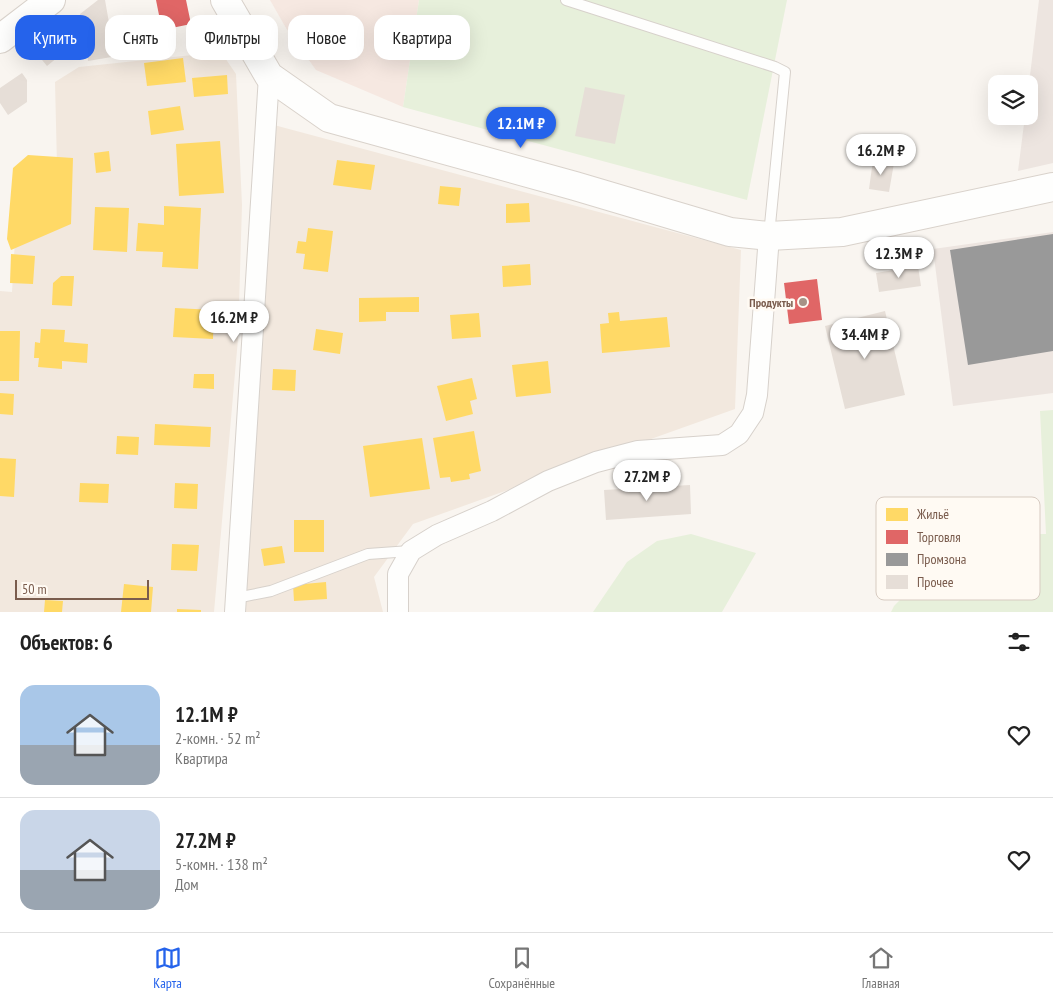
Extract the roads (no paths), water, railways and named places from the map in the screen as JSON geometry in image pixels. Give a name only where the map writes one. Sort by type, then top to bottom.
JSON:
[{"type":"street","points":[[0,39],[51,0]]},
{"type":"street","points":[[225,0],[269,76],[329,118],[575,186],[730,232],[769,236],[842,232],[1053,188]]},
{"type":"street","points":[[236,605],[269,76]]},
{"type":"street","points":[[398,612],[398,574],[411,551],[437,535],[492,511],[548,481],[596,462],[638,451],[722,445],[739,434],[752,414],[757,395],[769,236]]},
{"type":"lane","points":[[566,0],[786,72],[769,236]]},
{"type":"lane","points":[[236,605],[368,554],[411,551]]},
{"type":"place","name":"Продукты","points":[[803,302]]}]
